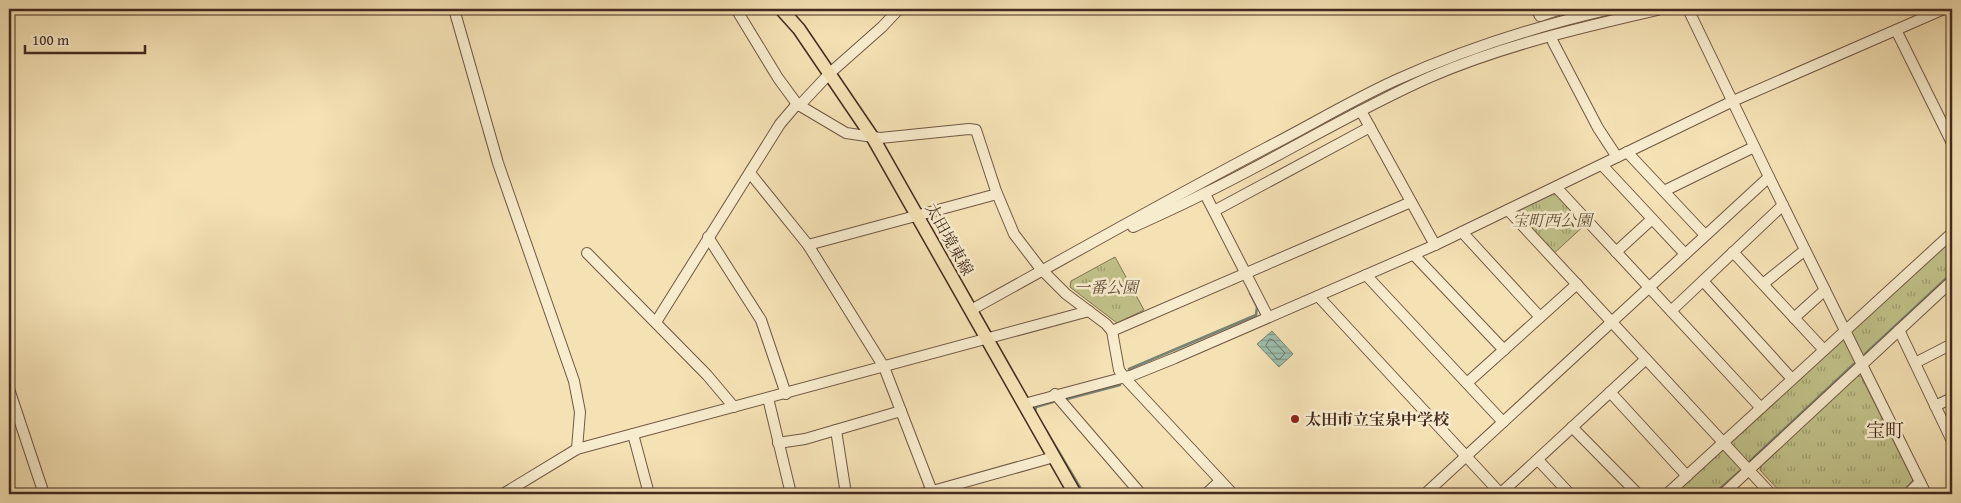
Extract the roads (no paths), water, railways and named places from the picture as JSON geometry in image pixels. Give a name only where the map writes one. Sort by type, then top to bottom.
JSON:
[{"type":"main road","name":"太田境東線","points":[[781,9],[799,30],[873,138],[1075,494]]},
{"type":"street","points":[[454,9],[498,163],[574,381],[580,412],[577,449]]},
{"type":"street","points":[[736,9],[778,78],[798,105],[846,133],[873,138],[969,129],[976,130],[997,194],[1014,234],[1046,268],[1066,294],[1106,324],[1112,331],[1119,370],[1124,377],[1233,494]]},
{"type":"street","points":[[656,322],[780,124],[830,74],[882,27],[898,9]]},
{"type":"street","points":[[1536,9],[1540,16],[1561,9]]},
{"type":"street","points":[[971,310],[1361,96],[1398,79],[1499,40],[1555,22],[1611,9]]},
{"type":"street","points":[[1046,268],[1205,194],[1361,111],[1430,77],[1482,56],[1555,34],[1661,9]]},
{"type":"street","points":[[1688,9],[1754,147],[1926,494]]},
{"type":"street","points":[[1024,404],[1055,394],[1124,377],[1175,358],[1414,255],[1732,101],[1896,30],[1924,13],[1944,9]]},
{"type":"street","points":[[1896,30],[1952,143]]},
{"type":"street","points":[[1553,42],[1598,128],[1622,155],[1664,191],[1705,235]]},
{"type":"street","points":[[1361,111],[1434,245]]},
{"type":"street","points":[[1214,211],[1370,127]]},
{"type":"street","points":[[1664,191],[1754,147]]},
{"type":"street","points":[[1602,164],[1685,254]]},
{"type":"street","points":[[750,173],[808,245],[884,367],[929,493],[1054,457]]},
{"type":"street","points":[[1425,494],[1769,177]]},
{"type":"street","points":[[1556,187],[1761,408]]},
{"type":"street","points":[[808,245],[997,194]]},
{"type":"street","points":[[1205,194],[1268,317]]},
{"type":"street","points":[[1112,331],[1410,202]]},
{"type":"street","points":[[1670,311],[1783,205]]},
{"type":"street","points":[[1508,210],[1771,494]]},
{"type":"street","points":[[1616,252],[1652,219]]},
{"type":"street","points":[[1462,232],[1540,317]]},
{"type":"street","points":[[1667,494],[1952,233]]},
{"type":"street","points":[[708,238],[760,320],[786,394]]},
{"type":"street","points":[[1763,284],[1805,250]]},
{"type":"street","points":[[1733,252],[1824,350]]},
{"type":"street","points":[[587,253],[707,375],[734,407]]},
{"type":"street","points":[[1414,255],[1504,350]]},
{"type":"street","points":[[1366,275],[1503,422]]},
{"type":"street","points":[[1702,281],[1792,380]]},
{"type":"street","points":[[1723,494],[1952,281]]},
{"type":"street","points":[[1467,384],[1576,284]]},
{"type":"street","points":[[1794,318],[1825,290]]},
{"type":"street","points":[[1318,296],[1501,494],[1646,359]]},
{"type":"street","points":[[503,494],[577,449],[1089,311]]},
{"type":"street","points":[[1899,330],[1952,441]]},
{"type":"street","points":[[1915,363],[1952,344]]},
{"type":"street","points":[[9,389],[44,494]]},
{"type":"street","points":[[1610,392],[1687,476]]},
{"type":"street","points":[[1055,394],[1141,494]]},
{"type":"street","points":[[768,398],[791,494]]},
{"type":"street","points":[[1936,406],[1952,398]]},
{"type":"street","points":[[778,443],[805,439],[901,411]]},
{"type":"street","points":[[1572,427],[1638,494]]},
{"type":"street","points":[[836,430],[846,494]]},
{"type":"street","points":[[633,434],[649,494]]},
{"type":"street","points":[[1538,460],[1570,494]]},
{"type":"street","points":[[1206,494],[1220,481]]},
{"type":"street","points":[[1908,494],[1920,482]]},
{"type":"water","points":[[1272,331],[1293,354],[1279,367],[1257,344]]},
{"type":"waterway","points":[[1865,354],[1952,273]]},
{"type":"waterway","points":[[1129,369],[1256,315],[1257,307],[1250,293]]},
{"type":"waterway","points":[[1750,461],[1854,364]]},
{"type":"waterway","points":[[1067,399],[1120,385]]},
{"type":"waterway","points":[[1035,412],[1036,407],[1053,402]]},
{"type":"waterway","points":[[1044,427],[1084,494]]},
{"type":"waterway","points":[[1714,494],[1740,471]]},
{"type":"place","name":"太田市立宝泉中学校","points":[[1295,419]]},
{"type":"district","name":"宝町","points":[[1885,430]]},
{"type":"park label","name":"宝町西公園","points":[[1552,220]]},
{"type":"park label","name":"一番公園","points":[[1106,287]]}]
